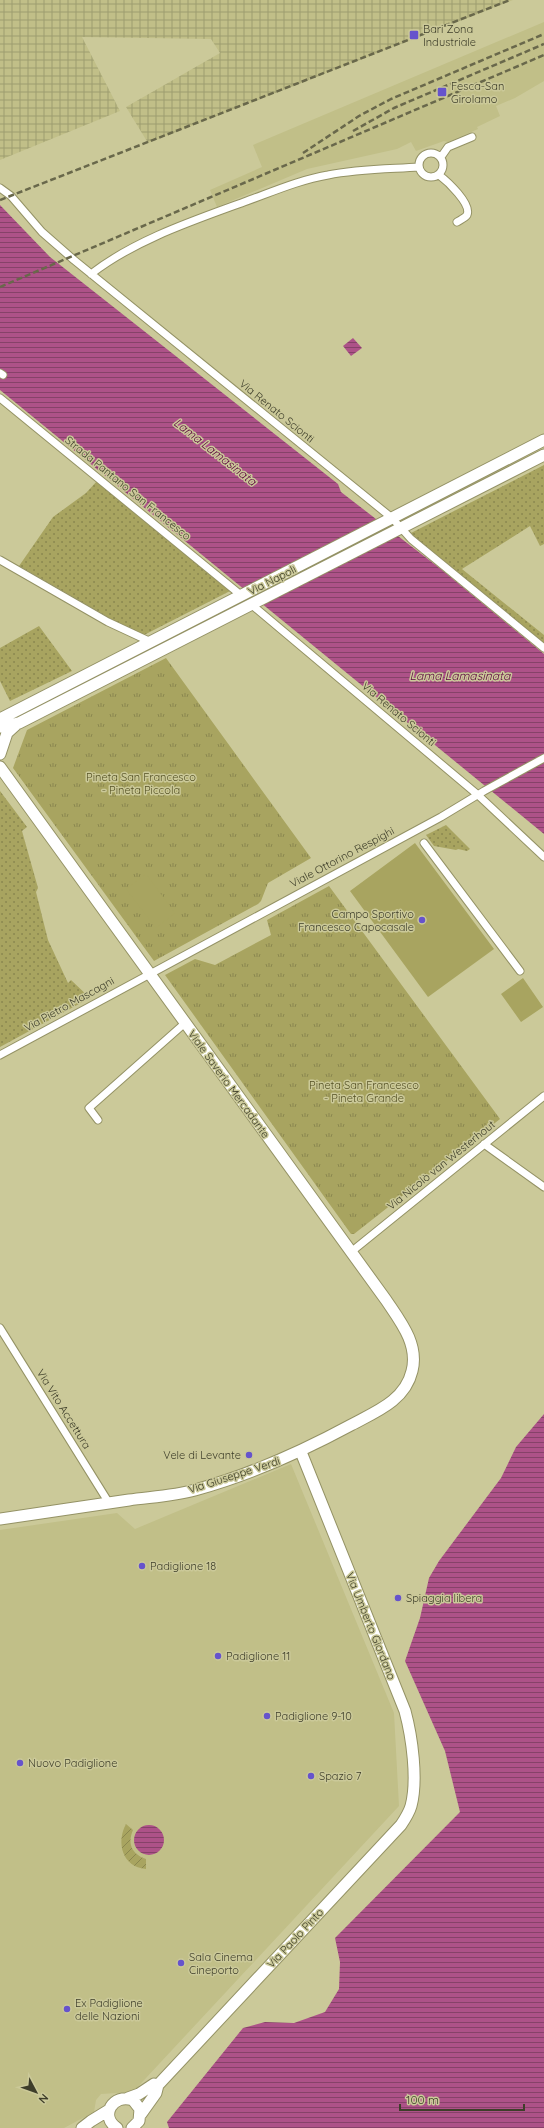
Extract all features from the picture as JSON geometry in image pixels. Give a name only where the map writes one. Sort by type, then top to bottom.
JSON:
[{"type":"main road","name":"Via Napoli","points":[[0,719],[544,440]]},
{"type":"main road","name":"Via Napoli","points":[[0,727],[19,722],[252,605],[544,455]]},
{"type":"main road","points":[[0,754],[7,734],[19,722]]},
{"type":"main road","name":"Viale Saverio Mercadante","points":[[0,767],[386,1300],[412,1344],[414,1357],[410,1377],[398,1397],[386,1406]]},
{"type":"main road","name":"Via Giuseppe Verdi","points":[[0,1519],[193,1490],[250,1472],[301,1452],[386,1406]]},
{"type":"main road","name":"Via Umberto Giordano","points":[[301,1452],[405,1711],[412,1752],[413,1790],[411,1807]]},
{"type":"main road","name":"Via Paolo Pinto","points":[[138,2123],[156,2093],[158,2085],[401,1825],[411,1807]]},
{"type":"main road","name":"Via Paolo Pinto","points":[[83,2128],[91,2120],[109,2110],[117,2100],[140,2094],[154,2084],[158,2085]]},
{"type":"main road","points":[[128,2098],[137,2104],[138,2123]]},
{"type":"main road","points":[[109,2110],[108,2115],[115,2127]]},
{"type":"main road","points":[[83,2128],[100,2125],[115,2127]]},
{"type":"street","points":[[441,157],[448,147],[472,137]]},
{"type":"street","points":[[434,153],[441,157],[444,168],[439,175],[435,177],[427,177],[419,167],[421,159],[427,154],[434,153]]},
{"type":"street","points":[[91,274],[112,258],[132,248],[216,212],[301,181],[329,174],[419,167]]},
{"type":"street","points":[[439,175],[453,186],[466,206],[468,212],[466,217],[457,222]]},
{"type":"street","name":"Via Renato Scionti","points":[[0,188],[11,196],[42,232],[91,274],[544,648]]},
{"type":"street","name":"Strada Pantano San Francesco","points":[[0,398],[242,596]]},
{"type":"street","points":[[0,560],[108,622],[151,642]]},
{"type":"street","name":"Via Renato Scionti","points":[[252,605],[480,793],[544,857]]},
{"type":"street","name":"Viale Ottorino Respighi","points":[[150,973],[441,817],[480,793],[544,758]]},
{"type":"street","points":[[424,843],[520,971]]},
{"type":"street","name":"Via Pietro Mascagni","points":[[0,1055],[150,973]]},
{"type":"street","points":[[98,1120],[89,1108],[185,1023]]},
{"type":"street","name":"Via Nicolò van Westerhout","points":[[351,1252],[544,1096]]},
{"type":"street","points":[[484,1144],[544,1187]]},
{"type":"street","name":"Via Vito Accettura","points":[[0,1328],[109,1503]]},
{"type":"shaded area","points":[[0,0],[513,0],[148,143],[126,107],[220,53],[211,39],[82,37],[120,111],[0,160]]},
{"type":"shaded area","points":[[544,22],[544,81],[515,98],[496,106],[500,116],[477,127],[478,129],[448,142],[444,141],[416,151],[411,142],[397,149],[307,169],[217,207],[210,190],[262,167],[253,145]]},
{"type":"shaded area","points":[[291,1464],[394,1713],[399,1806],[133,2092],[101,2094],[96,2100],[94,2112],[64,2128],[0,2128],[0,1530],[117,1513],[135,1529]]},
{"type":"green space","points":[[544,465],[544,544],[540,546],[530,526],[462,569],[544,635],[544,644],[418,541],[411,533]]},
{"type":"green space","points":[[97,481],[232,590],[144,635],[111,619],[19,566],[53,517],[86,493]]},
{"type":"green space","points":[[39,626],[72,671],[10,701],[0,681],[0,648]]},
{"type":"green space","name":"Pineta San Francesco - Pineta Piccola","points":[[166,658],[311,858],[268,883],[261,901],[258,904],[154,961],[13,768],[27,730]]},
{"type":"green space","points":[[0,791],[27,827],[22,831],[38,888],[36,892],[48,940],[68,983],[71,980],[90,998],[0,1047]]},
{"type":"green space","points":[[446,825],[470,849],[467,851],[434,846],[426,835]]},
{"type":"green space","name":"Campo Sportivo Francesco Capocasale","points":[[415,843],[494,949],[428,997],[350,891]]},
{"type":"green space","points":[[146,874],[175,913],[156,928],[126,889]]},
{"type":"green space","name":"Pineta San Francesco - Pineta Grande","points":[[329,886],[500,1119],[354,1234],[351,1234],[165,975],[195,959],[215,965],[271,935],[267,920]]},
{"type":"green space","points":[[523,978],[543,1007],[521,1022],[501,994]]},
{"type":"green space","points":[[126,1824],[133,1830],[131,1835],[132,1848],[137,1854],[146,1859],[146,1869],[131,1864],[126,1859],[123,1852],[122,1838]]},
{"type":"water","name":"Lama Lamasinata","points":[[0,205],[50,257],[338,484],[341,492],[442,570],[544,654],[544,834],[0,390]]},
{"type":"water","points":[[353,338],[362,348],[351,356],[343,346]]},
{"type":"water","points":[[544,1414],[544,2128],[169,2128],[167,2122],[243,2028],[265,2022],[294,2023],[325,2012],[339,1989],[340,1962],[335,1938],[460,1812],[445,1751],[405,1661],[420,1618],[429,1578],[439,1561],[501,1478],[516,1447]]},
{"type":"water","points":[[149,1825],[155,1826],[163,1834],[163,1846],[155,1854],[149,1855],[143,1854],[135,1846],[134,1840],[135,1834],[143,1826]]},
{"type":"railway","points":[[0,200],[510,0]]},
{"type":"railway","points":[[303,153],[359,116],[391,99],[544,34]]},
{"type":"railway","points":[[353,131],[394,108],[544,44]]},
{"type":"railway","points":[[0,287],[544,55]]},
{"type":"place","name":"Bari Zona Industriale","points":[[414,35]]},
{"type":"place","name":"Fesca-San Girolamo","points":[[442,92]]},
{"type":"place","name":"Campo Sportivo Francesco Capocasale","points":[[422,920]]},
{"type":"place","name":"Vele di Levante","points":[[249,1455]]},
{"type":"place","name":"Padiglione 18","points":[[142,1566]]},
{"type":"place","name":"Spiaggia libera","points":[[398,1598]]},
{"type":"place","name":"Padiglione 11","points":[[218,1656]]},
{"type":"place","name":"Padiglione 9-10","points":[[267,1716]]},
{"type":"place","name":"Nuovo Padiglione","points":[[20,1763]]},
{"type":"place","name":"Spazio 7","points":[[311,1776]]},
{"type":"place","name":"Sala Cinema Cineporto","points":[[181,1963]]},
{"type":"place","name":"Ex Padiglione delle Nazioni","points":[[67,2009]]}]
